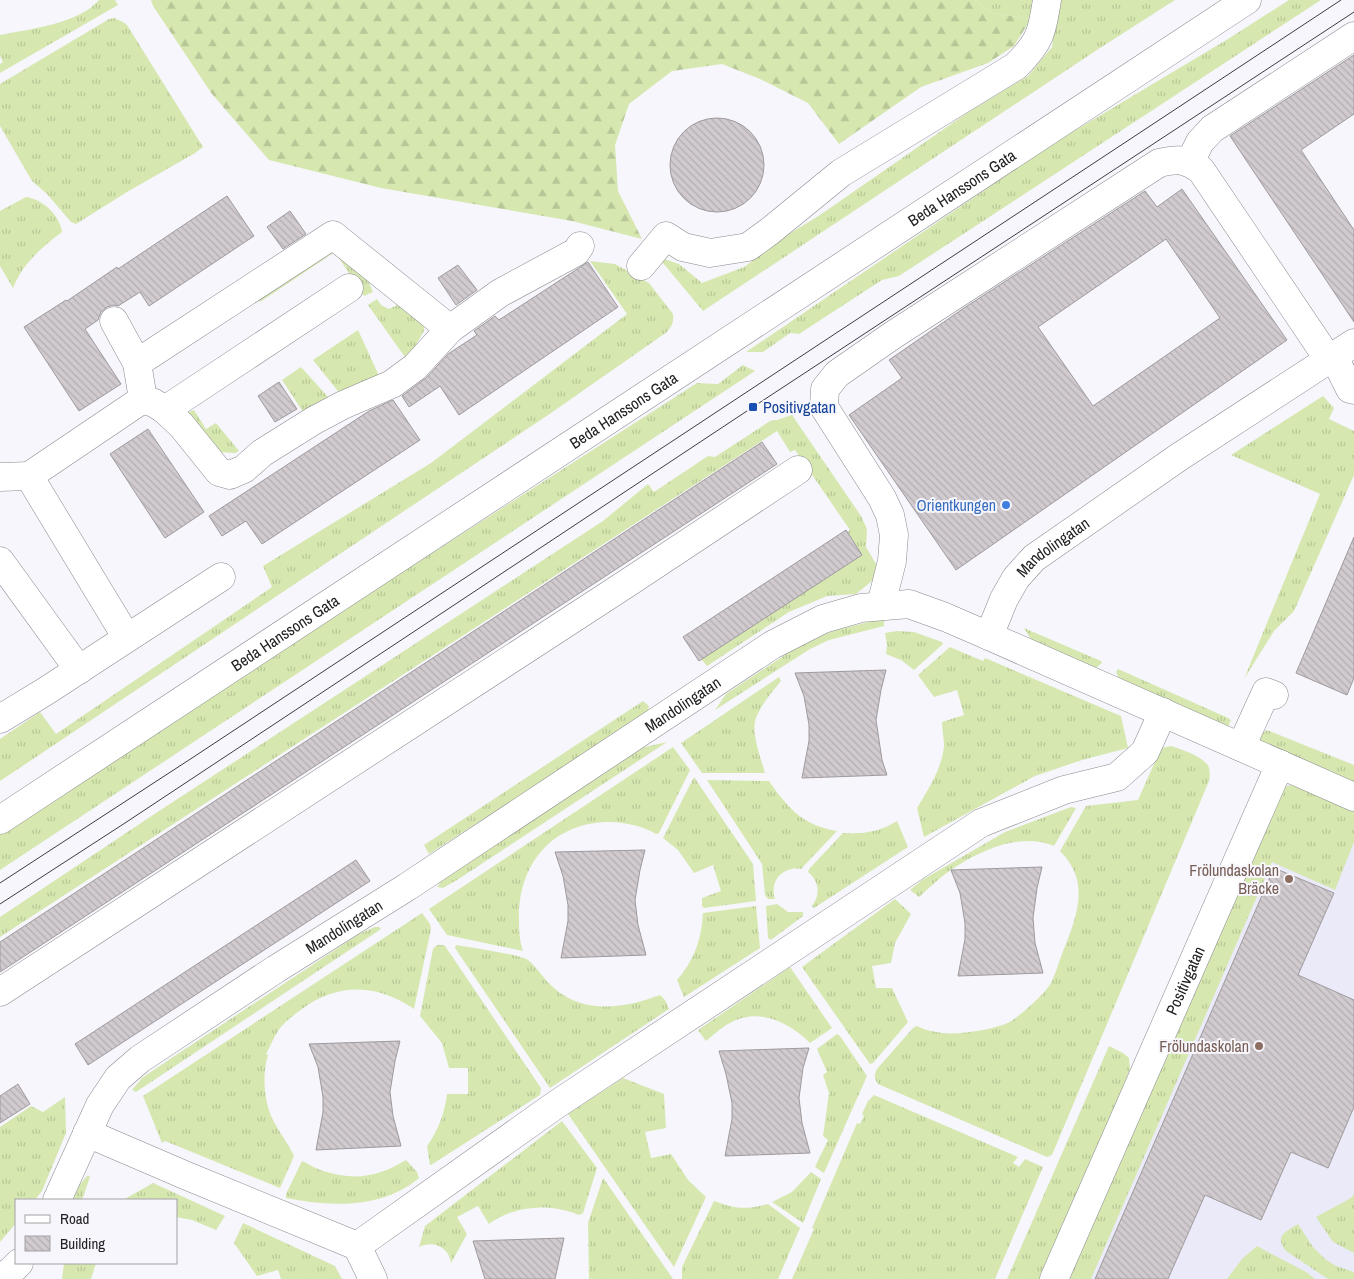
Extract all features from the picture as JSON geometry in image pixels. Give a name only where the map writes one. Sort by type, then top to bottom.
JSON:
[{"type":"street","points":[[641,266],[666,236],[683,247],[710,253],[748,247],[841,173],[1016,66],[1032,50],[1039,37],[1044,22],[1046,0]]},
{"type":"street","name":"Beda Hanssons Gata","points":[[0,820],[1247,0]]},
{"type":"street","points":[[1190,162],[1200,142],[1212,129],[1354,36]]},
{"type":"street","points":[[881,605],[892,561],[894,535],[890,515],[882,498],[824,407],[825,388],[837,374],[893,335],[1159,163],[1178,159],[1190,162],[1201,170],[1339,354],[1350,389],[1354,390]]},
{"type":"street","points":[[138,363],[333,235],[450,329]]},
{"type":"street","points":[[114,321],[138,363],[154,404],[182,426],[219,472],[230,475],[244,469],[262,453],[313,421],[343,405],[392,384],[415,367],[450,329],[500,293],[576,252],[580,246]]},
{"type":"street","points":[[0,477],[29,476],[348,288]]},
{"type":"street","name":"Mandolingatan","points":[[57,1199],[100,1105],[118,1078],[140,1059],[276,969],[407,887],[772,645],[822,619],[861,608],[909,604],[989,636],[1004,599],[1016,578],[1034,558],[1171,462],[1339,354]]},
{"type":"street","points":[[0,992],[630,582],[798,470]]},
{"type":"street","points":[[29,476],[127,638]]},
{"type":"street","points":[[0,561],[79,670]]},
{"type":"street","points":[[0,719],[221,577]]},
{"type":"street","points":[[989,636],[1354,796]]},
{"type":"street","points":[[1241,747],[1266,692],[1274,696]]},
{"type":"street","points":[[357,1246],[557,1104],[981,823],[1064,790],[1117,778],[1145,752],[1163,712]]},
{"type":"street","name":"Positivgatan","points":[[1054,1279],[1280,764]]},
{"type":"street","points":[[87,1132],[179,1173],[357,1246],[373,1279]]},
{"type":"shaded area","name":"Frölundaskolan","points":[[1277,778],[1354,813],[1354,1279],[1064,1279]]},
{"type":"green space","points":[[99,0],[115,0],[118,5],[0,73],[0,64],[3,62],[0,56],[0,35],[39,28],[66,20],[79,15]]},
{"type":"green space","points":[[151,0],[975,0],[992,13],[1031,19],[1014,46],[988,63],[921,87],[839,144],[808,103],[760,79],[722,64],[672,71],[629,104],[615,145],[618,191],[642,239],[572,221],[381,188],[269,160],[212,94],[153,6]]},
{"type":"green space","points":[[975,0],[1035,0],[1031,19],[992,13]]},
{"type":"green space","points":[[1058,0],[1175,0],[703,311],[658,257],[679,264],[702,283],[744,267],[789,234],[820,215],[967,113],[1028,76],[1052,47]]},
{"type":"green space","points":[[1289,0],[1321,0],[899,276],[882,280],[799,334],[790,333],[763,352],[746,352],[1054,143],[1228,39]]},
{"type":"green space","points":[[114,18],[127,25],[203,147],[76,224],[71,222],[47,194],[32,181],[0,126],[0,84],[109,19]]},
{"type":"green space","points":[[26,197],[44,204],[58,220],[62,232],[33,257],[22,271],[13,288],[0,266],[0,211]]},
{"type":"green space","points":[[332,248],[357,256],[373,292],[364,296],[335,252],[260,302],[257,296]]},
{"type":"green space","points":[[590,261],[615,264],[649,283],[673,314],[672,324],[667,332],[551,413],[0,781],[0,739],[40,712],[56,734],[272,587],[263,566],[431,463],[627,314]]},
{"type":"green space","points":[[377,299],[381,305],[389,309],[404,302],[425,321],[424,331],[407,360],[368,305]]},
{"type":"green space","points":[[358,330],[380,378],[341,395],[313,360]]},
{"type":"green space","points":[[743,365],[755,371],[0,870],[0,833],[697,383],[718,384]]},
{"type":"green space","points":[[301,367],[330,399],[303,412],[282,380]]},
{"type":"green space","points":[[1323,396],[1334,408],[1329,419],[1354,431],[1354,475],[1294,611],[1274,631],[1244,679],[1320,494],[1231,455]]},
{"type":"green space","points":[[194,410],[206,429],[216,423],[239,451],[235,453],[219,452],[188,418],[189,412]]},
{"type":"green space","points":[[792,415],[861,516],[867,529],[866,547],[879,569],[877,577],[856,594],[827,596],[789,612],[707,666],[701,659],[850,530],[795,450],[790,452],[777,431],[0,937],[0,917],[603,521],[648,484],[654,492],[708,456],[715,457],[770,421]]},
{"type":"green space","points":[[884,618],[884,626],[829,640],[810,649],[715,710],[726,694],[811,640],[833,631]]},
{"type":"green space","points":[[1024,628],[1102,663],[1097,667],[1091,668],[1033,643]]},
{"type":"green space","points":[[897,631],[914,632],[943,644],[914,670],[901,660],[886,654],[885,633]]},
{"type":"green space","points":[[950,647],[983,661],[985,658],[1121,716],[1128,748],[1082,760],[1035,776],[924,837],[917,808],[934,779],[943,754],[942,722],[964,715],[957,690],[934,697],[918,675]]},
{"type":"green space","points":[[1118,669],[1226,717],[1231,720],[1228,727],[1120,681],[1116,672]]},
{"type":"green space","points":[[779,677],[781,681],[763,705],[754,727],[765,773],[702,773],[681,743]]},
{"type":"green space","points":[[643,701],[649,706],[646,714],[429,854],[424,845]]},
{"type":"green space","points":[[1267,730],[1354,765],[1354,784],[1259,741],[1258,738]]},
{"type":"green space","points":[[667,742],[457,880],[443,888],[437,887],[441,881],[641,748]]},
{"type":"green space","points":[[1171,746],[1193,754],[1204,761],[1209,768],[1209,781],[1052,1155],[1047,1157],[878,1084],[875,1076],[877,1069],[913,1028],[917,1026],[923,1029],[950,1033],[979,1031],[999,1026],[1017,1017],[1046,990],[1055,975],[1072,927],[1078,901],[1076,876],[1070,863],[1060,851],[1086,806],[1138,800],[1161,748]]},
{"type":"green space","points":[[673,747],[690,770],[659,833],[656,834],[641,827],[624,823],[592,823],[573,829],[558,837],[544,848],[533,862],[521,897],[519,930],[523,951],[447,935],[429,909]]},
{"type":"green space","points":[[694,777],[753,864],[756,901],[704,908],[702,906],[702,898],[721,891],[713,865],[694,873],[678,850],[663,838]]},
{"type":"green space","points":[[707,780],[769,781],[790,807],[805,820],[837,831],[801,869],[783,872],[774,886],[775,899],[768,899],[765,895],[762,864]]},
{"type":"green space","points":[[1298,784],[1354,807],[1354,842],[1335,890],[1272,862],[1091,1279],[1069,1279],[1277,788]]},
{"type":"green space","points":[[1071,807],[1076,808],[1054,846],[1041,842],[1027,841],[999,846],[972,857],[948,872],[919,897],[910,890],[922,880],[1005,832]]},
{"type":"green space","points":[[897,821],[908,847],[814,908],[812,906],[817,897],[818,888],[815,879],[808,872],[809,869],[843,833],[871,832]]},
{"type":"green space","points":[[895,899],[911,914],[895,943],[891,963],[872,966],[876,988],[892,988],[908,1022],[873,1063],[870,1064],[802,967]]},
{"type":"green space","points":[[777,904],[788,912],[803,912],[803,916],[771,940],[768,938],[766,906]]},
{"type":"green space","points":[[756,906],[760,948],[684,997],[677,980],[688,965],[696,949],[703,913]]},
{"type":"green space","points":[[422,913],[430,924],[431,929],[414,1009],[386,995],[372,991],[344,991],[330,994],[316,1000],[291,1017],[283,1024],[273,1040],[266,1054],[268,1055],[265,1070],[266,1095],[272,1118],[294,1156],[280,1188],[165,1141],[162,1143],[143,1096]]},
{"type":"green space","points":[[375,927],[381,929],[136,1092],[132,1090],[142,1078],[170,1059],[359,934]]},
{"type":"green space","points":[[437,945],[445,946],[541,1088],[540,1095],[430,1165],[427,1146],[445,1108],[447,1094],[468,1094],[468,1068],[449,1068],[442,1043],[420,1016],[433,949]]},
{"type":"green space","points":[[456,945],[524,958],[532,963],[554,988],[566,997],[578,1002],[592,1006],[619,1006],[660,995],[665,1000],[669,1009],[550,1088],[455,948]]},
{"type":"green space","points":[[790,967],[832,1028],[810,1043],[795,1030],[778,1021],[759,1016],[749,1017],[739,1019],[721,1028],[706,1041],[698,1030]]},
{"type":"green space","points":[[837,1034],[867,1076],[824,1173],[815,1167],[828,1140],[823,1136],[829,1093],[823,1075],[827,1072],[817,1049]]},
{"type":"green space","points":[[1109,1046],[1129,1058],[1130,1069],[1046,1279],[1007,1279]]},
{"type":"green space","points":[[623,1078],[664,1094],[666,1128],[645,1132],[651,1158],[671,1154],[688,1180],[706,1197],[674,1267],[568,1114]]},
{"type":"green space","points":[[874,1095],[1018,1157],[1013,1163],[1019,1167],[1025,1159],[1043,1167],[995,1279],[792,1279],[857,1123],[860,1124],[868,1101]]},
{"type":"green space","points":[[65,1097],[66,1133],[42,1191],[36,1199],[15,1199],[15,1224],[0,1242],[0,1127],[31,1106],[43,1112]]},
{"type":"green space","points":[[562,1121],[597,1168],[583,1213],[579,1215],[556,1209],[533,1208],[510,1213],[489,1224],[478,1206],[457,1217],[467,1234],[451,1263],[450,1257],[439,1246],[430,1244],[419,1247],[425,1226]]},
{"type":"green space","points":[[406,1160],[417,1172],[419,1178],[405,1188],[389,1195],[356,1203],[338,1204],[286,1198],[286,1194],[302,1161],[323,1171],[335,1174],[366,1176],[396,1166]]},
{"type":"green space","points":[[811,1172],[821,1179],[803,1223],[772,1202],[792,1192]]},
{"type":"green space","points":[[88,1175],[90,1177],[82,1199],[71,1199],[76,1189]]},
{"type":"green space","points":[[603,1178],[673,1279],[589,1279],[588,1223]]},
{"type":"green space","points":[[153,1183],[225,1216],[216,1230],[192,1220],[178,1217],[178,1199],[125,1199]]},
{"type":"green space","points":[[1354,1194],[1354,1253],[1333,1242],[1316,1217],[1351,1198]]},
{"type":"green space","points":[[714,1201],[741,1208],[768,1204],[800,1228],[778,1279],[682,1279],[682,1267]]},
{"type":"green space","points":[[243,1223],[335,1266],[342,1279],[281,1279],[278,1270],[257,1276],[234,1243]]},
{"type":"green space","points":[[1298,1224],[1313,1247],[1325,1259],[1336,1266],[1354,1272],[1354,1279],[1328,1279],[1286,1251],[1282,1246],[1281,1238],[1283,1234]]},
{"type":"green space","points":[[1257,1246],[1306,1272],[1315,1279],[1227,1279],[1242,1259]]},
{"type":"green space","points":[[64,1264],[96,1264],[91,1279],[62,1279]]},
{"type":"building","points":[[1354,55],[1354,114],[1301,150],[1354,230],[1354,322],[1230,136]]},
{"type":"building","points":[[708,118],[726,118],[751,131],[761,147],[764,165],[761,183],[751,199],[726,212],[708,212],[683,199],[670,174],[670,156],[683,131]]},
{"type":"building","points":[[1182,189],[1287,340],[956,570],[849,415],[902,378],[889,360],[964,308],[1145,191],[1157,207]],"holes":[[[1166,239],[1220,318],[1093,406],[1038,327]]]},
{"type":"building","points":[[227,196],[254,236],[149,306],[140,292],[118,306],[107,307],[101,312],[98,320],[85,329],[121,384],[79,411],[24,327],[117,267],[118,269]]},
{"type":"building","points":[[290,211],[306,234],[283,249],[267,227]]},
{"type":"building","points":[[588,262],[618,307],[459,415],[440,386],[409,407],[402,396],[426,378],[448,354],[477,335],[474,331],[495,316],[499,320]]},
{"type":"building","points":[[458,265],[477,290],[456,305],[438,278]]},
{"type":"building","points":[[279,382],[297,409],[275,422],[258,396]]},
{"type":"building","points":[[393,400],[420,440],[262,544],[246,521],[222,536],[209,516],[369,411]]},
{"type":"building","points":[[148,429],[204,512],[165,538],[110,454]]},
{"type":"building","points":[[762,442],[777,464],[0,972],[0,942]]},
{"type":"building","points":[[846,530],[862,555],[699,661],[683,637]]},
{"type":"building","points":[[1354,537],[1354,678],[1347,695],[1296,673]]},
{"type":"building","points":[[886,670],[876,720],[882,760],[887,775],[802,778],[809,741],[809,725],[804,696],[795,673]]},
{"type":"building","points":[[645,850],[635,900],[638,925],[646,955],[561,958],[568,921],[568,905],[563,876],[555,852]]},
{"type":"building","points":[[356,860],[370,881],[88,1065],[75,1044]]},
{"type":"building","points":[[1042,867],[1033,918],[1035,943],[1043,973],[958,976],[965,939],[965,923],[960,893],[951,870]]},
{"type":"building","points":[[1274,868],[1334,893],[1298,975],[1354,1000],[1354,1107],[1328,1168],[1291,1152],[1261,1220],[1205,1195],[1168,1279],[1095,1279]]},
{"type":"building","points":[[400,1041],[390,1092],[393,1116],[401,1146],[316,1150],[323,1112],[323,1097],[318,1067],[309,1044]]},
{"type":"building","points":[[809,1048],[803,1068],[799,1098],[802,1123],[810,1153],[725,1156],[732,1119],[732,1103],[719,1051]]},
{"type":"building","points":[[18,1084],[30,1104],[0,1123],[0,1096]]},
{"type":"building","points":[[564,1238],[555,1279],[485,1279],[473,1241]]},
{"type":"tram line","points":[[0,883],[1341,0]]},
{"type":"tram line","points":[[0,904],[1354,12]]},
{"type":"place","name":"Positivgatan","points":[[753,407]]},
{"type":"place","name":"Orientkungen","points":[[1006,505]]},
{"type":"place","name":"Frölundaskolan Bräcke","points":[[1289,879]]},
{"type":"place","name":"Frölundaskolan","points":[[1259,1046]]}]
